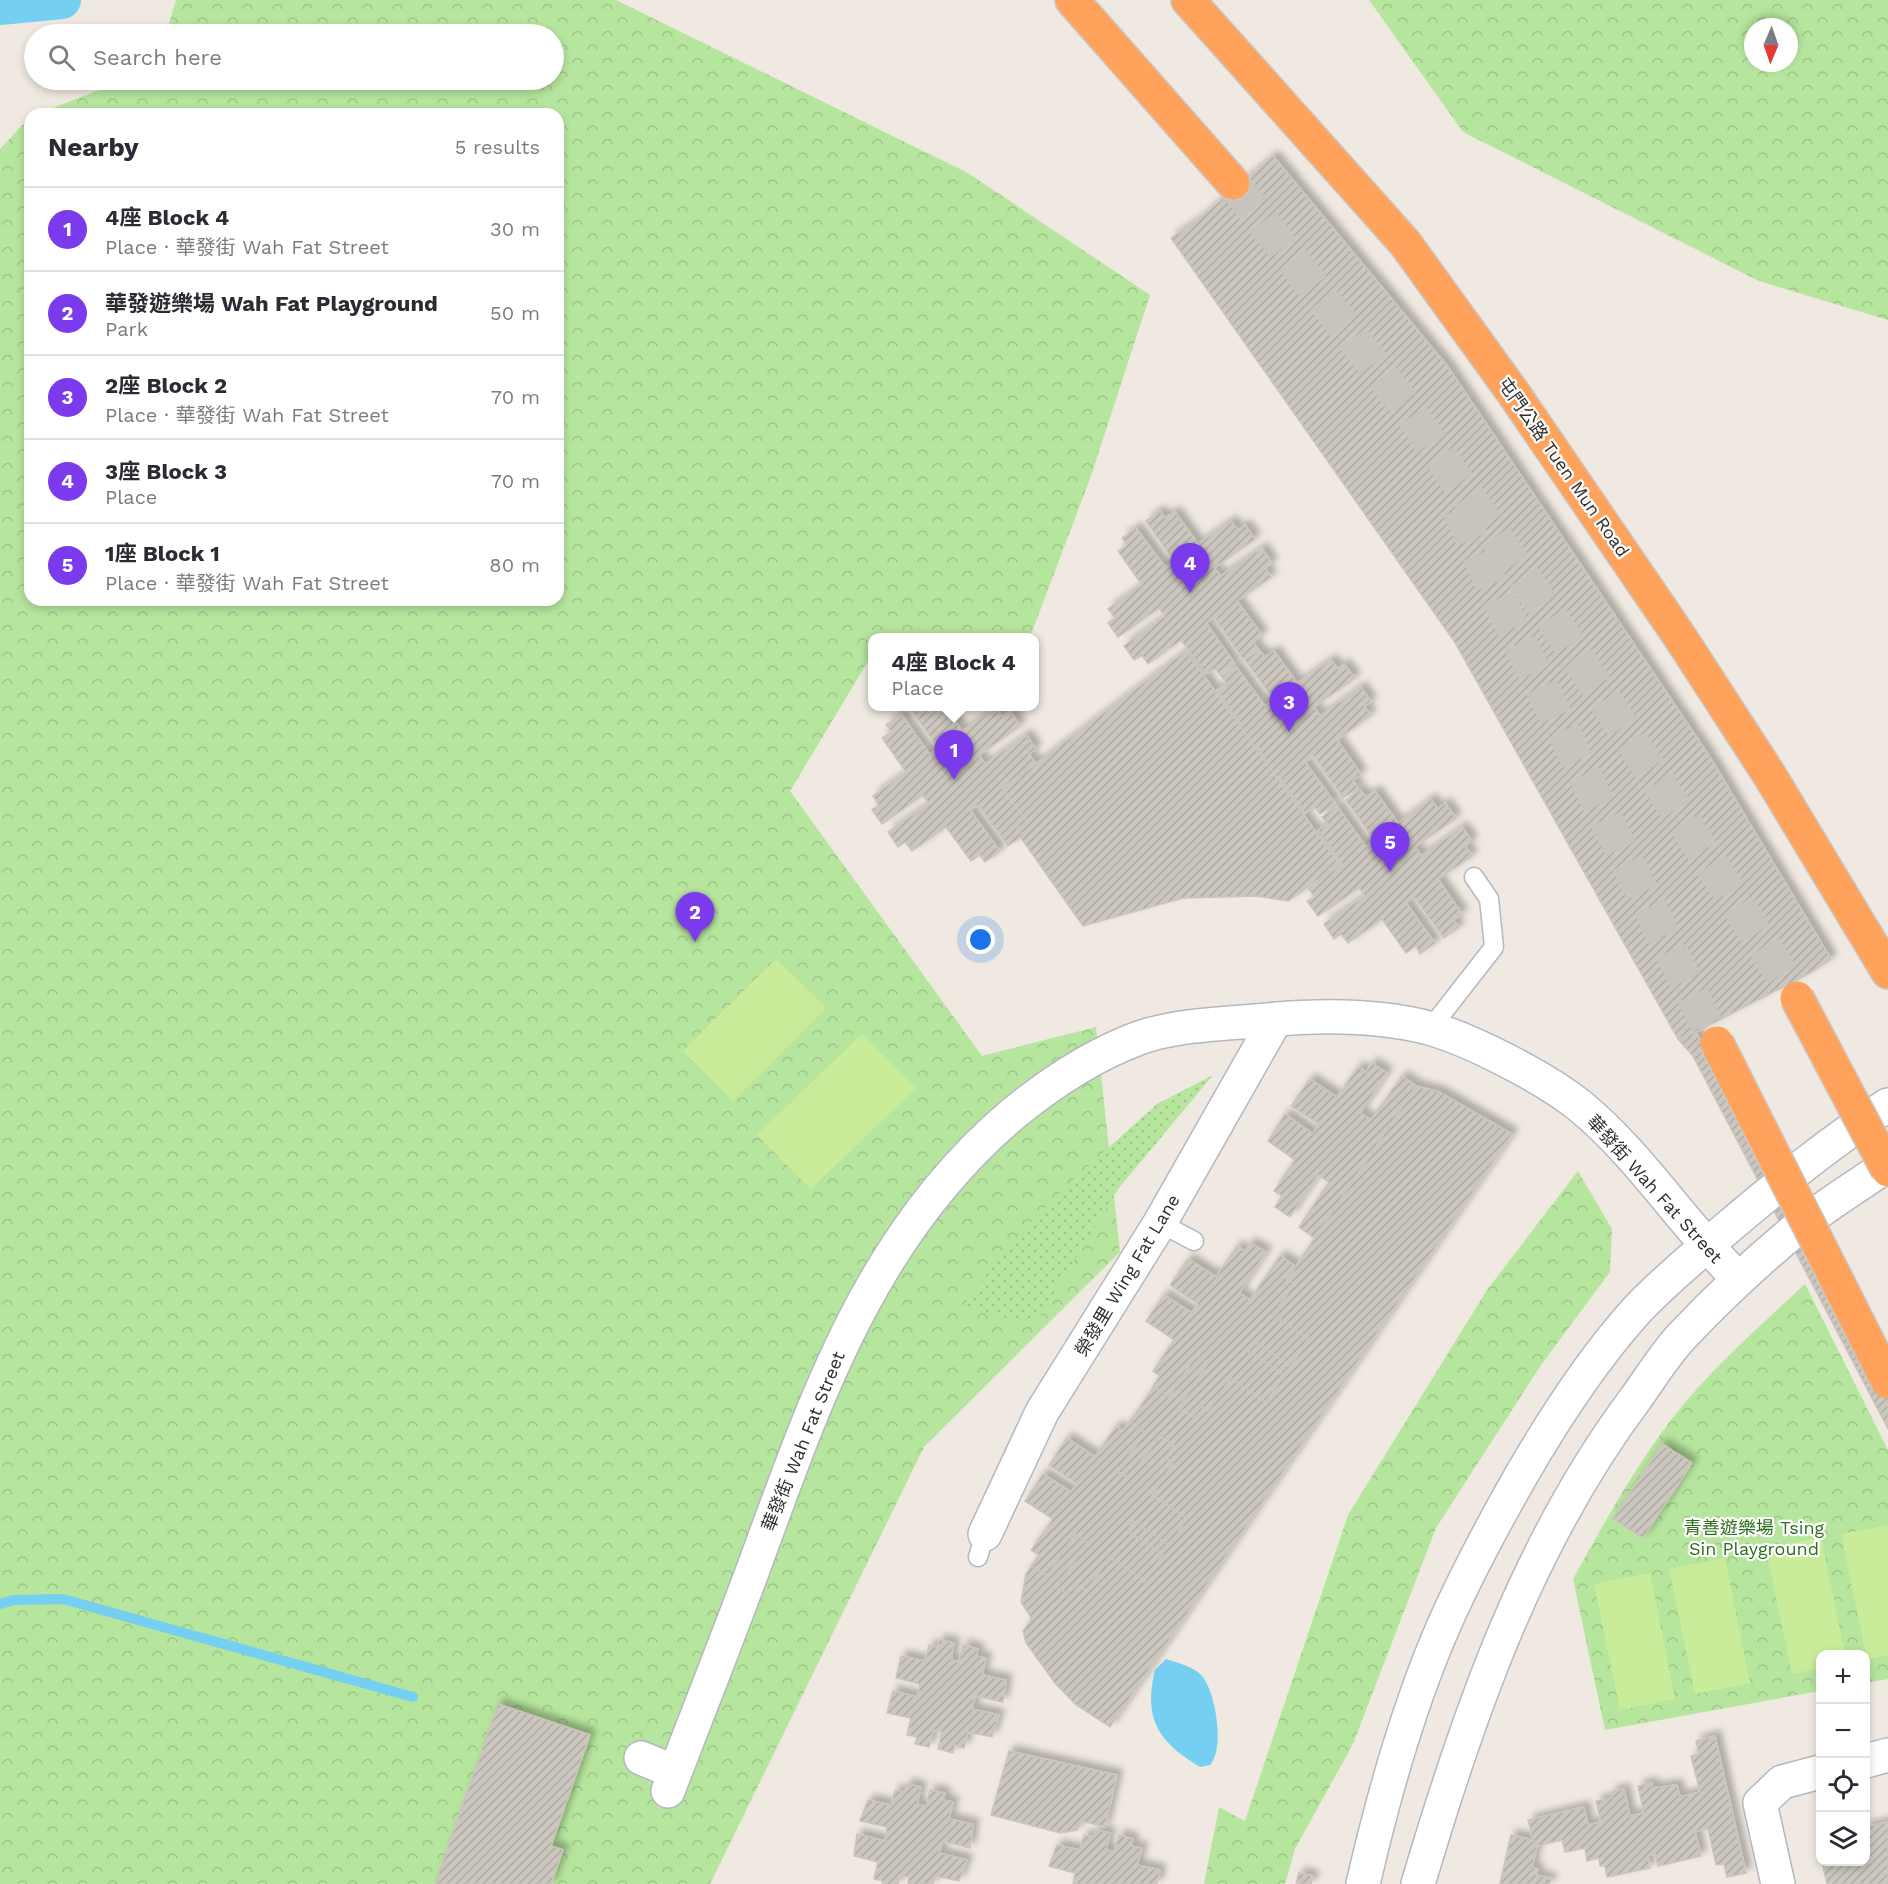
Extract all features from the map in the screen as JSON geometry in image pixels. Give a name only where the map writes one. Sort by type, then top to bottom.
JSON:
[{"type":"highway","points":[[1072,0],[1233,183]]},
{"type":"highway","name":"屯門公路 Tuen Mun Road","points":[[1188,0],[1405,243],[1514,394],[1693,656],[1770,776],[1882,962]]},
{"type":"highway","points":[[1793,992],[1888,1170]]},
{"type":"highway","points":[[1713,1036],[1888,1382]]},
{"type":"street","name":"華發街 Wah Fat Street","points":[[641,1758],[672,1781],[813,1405],[853,1320],[916,1215],[963,1159],[1024,1105],[1083,1064],[1115,1048],[1163,1032],[1276,1019],[1368,1019],[1430,1029],[1501,1058],[1580,1106],[1618,1142],[1706,1247],[1739,1279]]},
{"type":"street","name":"榮發里 Wing Fat Lane","points":[[982,1545],[1042,1412],[1160,1223],[1276,1019]]},
{"type":"street","points":[[1363,1884],[1375,1830],[1414,1703],[1443,1626],[1476,1556],[1542,1440],[1575,1391],[1638,1310],[1706,1247],[1815,1155],[1888,1106]]},
{"type":"street","points":[[1418,1884],[1443,1801],[1497,1648],[1554,1526],[1613,1430],[1672,1348],[1739,1279],[1796,1229],[1888,1165]]},
{"type":"street","points":[[1870,1760],[1888,1755]]},
{"type":"street","points":[[1778,1884],[1760,1803],[1782,1782],[1816,1773]]},
{"type":"lane","points":[[1430,1029],[1494,947],[1489,899],[1474,877]]},
{"type":"lane","points":[[1160,1223],[1194,1241]]},
{"type":"green space","points":[[176,0],[616,0],[968,173],[1150,295],[1091,476],[1032,633],[868,633],[868,661],[790,791],[982,1056],[1096,1027],[1120,1252],[924,1447],[710,1884],[0,1884],[0,149],[24,123],[24,606],[564,606],[564,108],[53,108],[99,90],[564,90],[564,24],[169,24]]},
{"type":"green space","points":[[1369,0],[1888,0],[1888,320],[1759,281],[1463,132]]},
{"type":"green space","points":[[776,959],[826,1008],[733,1101],[683,1051]]},
{"type":"green space","points":[[862,1034],[916,1088],[811,1189],[757,1135]]},
{"type":"green space","points":[[1213,1075],[1119,1188],[1038,1319],[1023,1322],[962,1307],[1007,1247],[1066,1186],[1157,1104]]},
{"type":"green space","points":[[1578,1171],[1612,1229],[1610,1272],[1541,1365],[1436,1528],[1353,1744],[1295,1849],[1285,1884],[1204,1884],[1219,1807],[1245,1821],[1348,1515],[1487,1290]]},
{"type":"green space","name":"青善遊樂場 Tsing Sin Playground","points":[[1805,1284],[1888,1450],[1888,1679],[1870,1682],[1870,1650],[1816,1650],[1816,1692],[1605,1730],[1573,1579],[1631,1478],[1657,1439],[1686,1401],[1753,1332]]},
{"type":"green space","points":[[1888,1525],[1888,1655],[1870,1658],[1870,1650],[1865,1650],[1841,1534]]},
{"type":"green space","points":[[1821,1537],[1844,1650],[1816,1650],[1816,1669],[1792,1674],[1766,1549]]},
{"type":"green space","points":[[1725,1558],[1750,1683],[1695,1694],[1669,1569]]},
{"type":"green space","points":[[1650,1573],[1675,1699],[1620,1710],[1594,1584]]},
{"type":"water","points":[[1166,1659],[1196,1671],[1208,1685],[1215,1709],[1218,1735],[1215,1757],[1210,1765],[1200,1767],[1186,1758],[1164,1738],[1157,1727],[1151,1702],[1152,1687],[1155,1670]]},
{"type":"building","points":[[1273,156],[1448,367],[1711,759],[1831,959],[1808,974],[1678,1039],[1454,641],[1171,238],[1194,223]]},
{"type":"building","points":[[1160,511],[1165,518],[1175,512],[1198,544],[1231,521],[1238,530],[1245,525],[1255,539],[1214,568],[1221,576],[1262,548],[1272,563],[1265,568],[1271,577],[1237,601],[1262,635],[1253,642],[1258,649],[1243,659],[1214,617],[1206,623],[1235,664],[1220,675],[1215,668],[1206,674],[1181,640],[1148,664],[1142,655],[1134,660],[1124,646],[1165,616],[1159,608],[1118,637],[1108,623],[1115,618],[1108,609],[1142,585],[1118,551],[1127,545],[1122,538],[1136,528],[1165,567],[1174,561],[1146,521]]},
{"type":"building","points":[[1259,650],[1265,657],[1274,651],[1297,683],[1331,660],[1338,669],[1344,664],[1355,678],[1314,707],[1320,716],[1361,687],[1371,702],[1364,706],[1371,715],[1337,740],[1361,774],[1353,780],[1358,788],[1343,798],[1314,756],[1305,762],[1335,803],[1320,814],[1315,807],[1305,813],[1281,779],[1247,803],[1241,794],[1233,799],[1223,785],[1264,755],[1258,747],[1217,776],[1207,762],[1214,757],[1208,748],[1241,724],[1217,690],[1227,684],[1221,676],[1236,667],[1265,706],[1274,700],[1245,660]]},
{"type":"building","points":[[1186,651],[1339,864],[1288,901],[1257,896],[1183,898],[1083,926],[992,797]]},
{"type":"building","points":[[912,711],[948,711],[962,731],[992,711],[998,711],[1002,717],[1010,711],[1020,726],[979,755],[985,764],[1026,735],[1036,749],[1029,754],[1036,764],[1002,788],[1027,822],[1017,828],[1023,835],[1008,846],[978,805],[970,810],[1000,851],[985,862],[980,855],[971,861],[946,827],[912,851],[905,842],[898,847],[888,832],[929,804],[923,795],[882,824],[872,810],[879,805],[873,796],[906,772],[882,738],[892,732],[886,725],[901,714],[930,755],[938,748]]},
{"type":"building","points":[[1360,790],[1366,797],[1375,791],[1398,823],[1431,799],[1438,809],[1445,803],[1456,818],[1415,847],[1421,856],[1462,827],[1472,841],[1465,846],[1472,856],[1438,879],[1462,914],[1453,920],[1459,927],[1444,938],[1414,897],[1406,903],[1435,943],[1420,954],[1416,946],[1406,953],[1382,919],[1348,943],[1341,934],[1334,939],[1324,924],[1365,896],[1359,888],[1318,916],[1307,901],[1315,897],[1308,888],[1342,864],[1318,830],[1328,824],[1322,817],[1337,806],[1366,847],[1374,840],[1346,800]]},
{"type":"building","points":[[1696,1032],[1705,1050],[1693,1056],[1678,1039]]},
{"type":"building","points":[[1705,1050],[1888,1399],[1888,1429],[1693,1056]]},
{"type":"building","points":[[1372,1063],[1387,1073],[1360,1113],[1371,1120],[1402,1076],[1416,1086],[1408,1099],[1416,1104],[1394,1136],[1430,1159],[1412,1186],[1376,1162],[1370,1171],[1406,1195],[1387,1221],[1352,1198],[1330,1232],[1322,1226],[1314,1238],[1299,1227],[1329,1182],[1318,1175],[1290,1217],[1275,1207],[1282,1196],[1274,1191],[1295,1160],[1268,1141],[1285,1114],[1313,1134],[1319,1124],[1291,1106],[1310,1079],[1337,1097],[1358,1067],[1366,1072]]},
{"type":"building","points":[[1416,1086],[1439,1092],[1512,1134],[1110,1727],[1075,1704],[1055,1683],[1026,1643],[1023,1631],[1032,1619],[1021,1602],[1026,1574],[1183,1344],[1225,1373]]},
{"type":"building","points":[[1250,1243],[1266,1252],[1239,1293],[1250,1300],[1280,1256],[1295,1266],[1286,1278],[1294,1284],[1273,1315],[1308,1339],[1291,1366],[1255,1342],[1248,1351],[1284,1375],[1266,1402],[1231,1378],[1208,1411],[1200,1406],[1193,1417],[1178,1408],[1208,1363],[1196,1355],[1169,1397],[1153,1386],[1160,1376],[1153,1371],[1174,1340],[1146,1321],[1164,1295],[1192,1313],[1198,1304],[1170,1285],[1188,1259],[1216,1277],[1237,1246],[1245,1252]]},
{"type":"building","points":[[1129,1422],[1145,1432],[1118,1472],[1129,1479],[1159,1436],[1174,1445],[1165,1458],[1173,1463],[1152,1495],[1187,1518],[1170,1546],[1134,1521],[1127,1531],[1163,1554],[1145,1581],[1109,1557],[1087,1591],[1079,1586],[1071,1597],[1057,1587],[1087,1542],[1075,1534],[1047,1576],[1032,1566],[1039,1555],[1031,1550],[1053,1519],[1025,1501],[1043,1474],[1071,1492],[1077,1484],[1049,1465],[1067,1438],[1095,1457],[1116,1426],[1123,1431]]},
{"type":"building","points":[[1662,1444],[1692,1463],[1643,1538],[1613,1519]]},
{"type":"building","points":[[939,1640],[954,1643],[951,1660],[959,1662],[963,1645],[978,1649],[976,1656],[986,1658],[982,1675],[1006,1680],[1003,1702],[975,1696],[972,1709],[999,1715],[992,1737],[968,1732],[964,1748],[955,1745],[953,1753],[938,1749],[942,1732],[933,1730],[929,1747],[915,1744],[917,1737],[907,1735],[911,1718],[887,1713],[893,1691],[918,1697],[920,1684],[896,1678],[901,1656],[925,1661],[929,1645],[938,1648]]},
{"type":"building","points":[[498,1704],[590,1735],[551,1846],[563,1850],[551,1884],[435,1884]]},
{"type":"building","points":[[1715,1736],[1746,1873],[1727,1877],[1724,1864],[1716,1865],[1708,1829],[1695,1831],[1701,1856],[1658,1866],[1655,1854],[1648,1855],[1650,1868],[1607,1877],[1605,1866],[1600,1866],[1599,1858],[1587,1861],[1585,1848],[1565,1852],[1562,1840],[1537,1846],[1533,1840],[1528,1820],[1584,1807],[1588,1825],[1601,1822],[1596,1801],[1612,1798],[1611,1792],[1624,1789],[1630,1816],[1644,1813],[1638,1786],[1652,1783],[1652,1788],[1677,1785],[1680,1797],[1700,1792],[1691,1756],[1699,1754],[1696,1741]]},
{"type":"building","points":[[1009,1751],[1117,1775],[1105,1827],[1082,1821],[1077,1830],[1060,1833],[991,1815]]},
{"type":"building","points":[[907,1784],[921,1787],[917,1804],[926,1807],[930,1790],[945,1793],[943,1800],[953,1802],[949,1819],[973,1824],[970,1848],[943,1841],[939,1853],[967,1860],[959,1881],[935,1876],[933,1884],[908,1884],[909,1877],[900,1875],[898,1884],[882,1884],[883,1881],[874,1879],[878,1862],[854,1856],[857,1834],[885,1841],[887,1827],[860,1821],[868,1800],[891,1805],[895,1790],[905,1792]]},
{"type":"building","points":[[1888,1822],[1888,1884],[1827,1884],[1823,1866],[1870,1866],[1870,1826]]},
{"type":"building","points":[[1095,1830],[1110,1833],[1106,1850],[1114,1852],[1119,1835],[1133,1839],[1131,1846],[1142,1848],[1137,1865],[1160,1870],[1157,1884],[1073,1884],[1075,1873],[1049,1866],[1057,1845],[1080,1850],[1084,1835],[1094,1837]]},
{"type":"building","points":[[1511,1835],[1533,1840],[1537,1846],[1532,1868],[1538,1869],[1536,1875],[1551,1879],[1550,1884],[1500,1884]]},
{"type":"building","points":[[1299,1873],[1313,1876],[1311,1884],[1296,1884]]},
{"type":"waterway","points":[[0,6],[62,0]]},
{"type":"waterway","points":[[0,1604],[14,1600],[63,1599],[413,1697]]},
{"type":"tunnel","points":[[1233,183],[1407,408],[1558,627],[1789,985]]},
{"type":"tunnel","points":[[1459,509],[1495,592],[1709,1029]]},
{"type":"place","name":"3座 Block 3","points":[[1190,593]]},
{"type":"place","name":"2座 Block 2","points":[[1289,732]]},
{"type":"place","name":"4座 Block 4","points":[[954,780]]},
{"type":"place","name":"1座 Block 1","points":[[1390,872]]},
{"type":"place","name":"華發遊樂場 Wah Fat Playground","points":[[695,942]]}]
